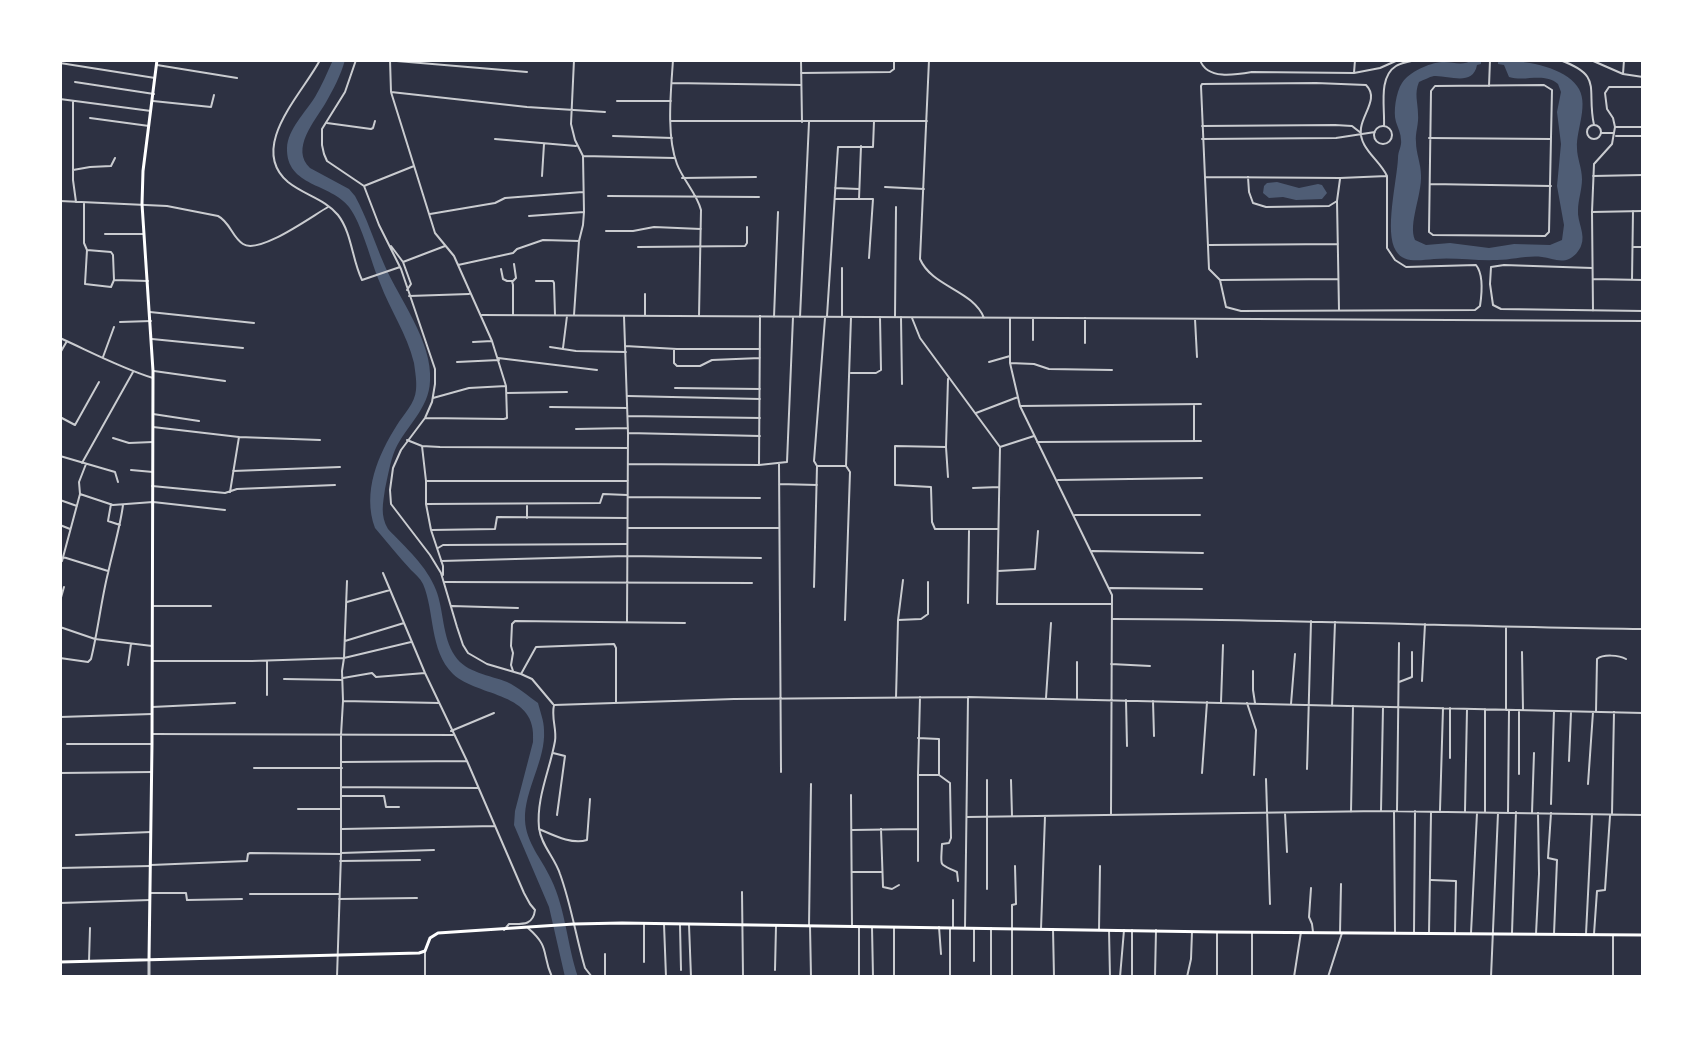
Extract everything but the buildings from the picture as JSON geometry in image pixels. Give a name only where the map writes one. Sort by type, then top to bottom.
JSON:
[{"type":"main road","points":[[149,960],[153,371],[142,204],[143,171],[157,62]]},
{"type":"main road","points":[[60,962],[337,957],[419,953],[425,951],[430,938],[438,933],[572,924],[1643,935]]},
{"type":"street","points":[[320,60],[286,113],[274,139],[274,159],[279,172],[287,181],[323,202],[338,215],[364,281],[400,267]]},
{"type":"street","points":[[356,60],[345,92],[322,129],[322,145],[327,161],[364,186],[400,267],[435,369],[433,398],[424,418],[407,440],[393,468],[391,504],[430,555],[443,577],[450,606],[463,645],[468,653],[487,664],[521,674],[538,684],[554,705],[552,717],[555,734],[541,794],[539,829],[561,875],[585,968],[592,977]]},
{"type":"street","points":[[385,60],[527,72]]},
{"type":"street","points":[[390,60],[392,92],[436,236],[446,246],[458,265],[469,294],[482,315],[499,359],[507,393],[506,418],[424,418]]},
{"type":"street","points":[[574,60],[571,124],[577,146],[583,156],[584,212],[584,225],[579,241],[574,316]]},
{"type":"street","points":[[673,60],[671,121],[674,158],[682,178],[700,207],[699,316]]},
{"type":"street","points":[[801,60],[802,122]]},
{"type":"street","points":[[801,73],[890,72],[894,69],[894,60]]},
{"type":"street","points":[[929,60],[921,263],[933,276],[975,303],[981,309],[984,318]]},
{"type":"street","points":[[1200,60],[1201,64],[1213,74],[1354,73],[1380,68],[1398,60]]},
{"type":"street","points":[[1354,60],[1354,73]]},
{"type":"street","points":[[1375,132],[1378,142],[1388,144],[1392,134],[1384,126],[1384,86],[1387,75],[1395,66],[1414,60]]},
{"type":"street","points":[[1489,86],[1490,60]]},
{"type":"street","points":[[1560,60],[1574,65],[1589,78],[1594,125]]},
{"type":"street","points":[[1591,60],[1623,74],[1643,77]]},
{"type":"street","points":[[1623,74],[1624,60]]},
{"type":"street","points":[[157,62],[237,78]]},
{"type":"street","points":[[60,63],[155,78]]},
{"type":"street","points":[[75,82],[154,94]]},
{"type":"street","points":[[671,83],[801,85]]},
{"type":"street","points":[[1345,83],[1366,85],[1371,92],[1370,102],[1361,133],[1363,143],[1383,166],[1387,176],[1387,248],[1395,260],[1406,267],[1476,265],[1481,276],[1480,306],[1475,310],[1241,310],[1226,308],[1220,280],[1209,269],[1202,139],[1202,84],[1345,83]]},
{"type":"street","points":[[1435,86],[1548,87],[1552,90],[1550,232],[1545,236],[1436,236],[1429,232],[1429,138],[1431,91],[1435,86]]},
{"type":"street","points":[[1593,310],[1594,164],[1612,144],[1615,134],[1613,118],[1607,108],[1606,89],[1643,87]]},
{"type":"street","points":[[392,92],[605,112]]},
{"type":"street","points":[[153,101],[210,107],[214,95]]},
{"type":"street","points":[[60,99],[151,111]]},
{"type":"street","points":[[73,101],[73,170],[76,202]]},
{"type":"street","points":[[617,101],[671,101]]},
{"type":"street","points":[[90,118],[149,126]]},
{"type":"street","points":[[325,123],[370,129],[374,128],[375,121]]},
{"type":"street","points":[[671,121],[927,121]]},
{"type":"street","points":[[814,587],[817,466],[814,462],[838,147],[874,145],[874,121]]},
{"type":"street","points":[[800,317],[809,122]]},
{"type":"street","points":[[1202,126],[1335,125],[1352,126],[1361,133]]},
{"type":"street","points":[[1594,125],[1588,129],[1588,136],[1595,139],[1602,133],[1643,136]]},
{"type":"street","points":[[1594,125],[1600,127],[1602,133]]},
{"type":"street","points":[[1202,139],[1352,137],[1361,133],[1375,132],[1380,126],[1384,126]]},
{"type":"street","points":[[1615,127],[1643,127]]},
{"type":"street","points":[[613,136],[672,138]]},
{"type":"street","points":[[1429,138],[1551,139]]},
{"type":"street","points":[[495,139],[577,146]]},
{"type":"street","points":[[542,176],[543,144]]},
{"type":"street","points":[[859,199],[861,146]]},
{"type":"street","points":[[583,156],[674,158]]},
{"type":"street","points":[[73,170],[111,166],[115,158]]},
{"type":"street","points":[[364,186],[414,166]]},
{"type":"street","points":[[1593,176],[1643,175]]},
{"type":"street","points":[[1204,177],[1387,176]]},
{"type":"street","points":[[682,178],[756,177]]},
{"type":"street","points":[[1248,177],[1249,192],[1253,203],[1266,207],[1329,206],[1337,201]]},
{"type":"street","points":[[1339,310],[1337,201],[1340,178]]},
{"type":"street","points":[[1430,184],[1551,186]]},
{"type":"street","points":[[885,187],[924,189]]},
{"type":"street","points":[[835,188],[860,189]]},
{"type":"street","points":[[429,214],[495,203],[505,198],[583,192]]},
{"type":"street","points":[[608,196],[759,197]]},
{"type":"street","points":[[835,199],[873,199],[869,258]]},
{"type":"street","points":[[60,201],[167,206],[219,216],[237,239],[245,246],[253,248],[282,235],[328,206]]},
{"type":"street","points":[[84,202],[84,243],[87,250],[85,284],[111,287],[114,280],[113,255],[111,252],[87,250]]},
{"type":"street","points":[[895,317],[896,207]]},
{"type":"street","points":[[1632,280],[1633,211]]},
{"type":"street","points":[[1592,212],[1643,211]]},
{"type":"street","points":[[529,216],[584,212]]},
{"type":"street","points":[[774,316],[778,212]]},
{"type":"street","points":[[606,231],[633,231],[654,226],[700,229]]},
{"type":"street","points":[[638,247],[746,246],[747,227]]},
{"type":"street","points":[[105,234],[144,234]]},
{"type":"street","points":[[458,265],[513,253],[517,249],[543,240],[579,241]]},
{"type":"street","points":[[388,244],[394,248],[403,262],[411,284],[407,291]]},
{"type":"street","points":[[1209,245],[1338,244]]},
{"type":"street","points":[[403,262],[446,246]]},
{"type":"street","points":[[1633,247],[1643,247]]},
{"type":"street","points":[[513,315],[512,281],[516,278],[514,264]]},
{"type":"street","points":[[1592,268],[1491,267],[1490,284],[1493,305],[1495,308],[1643,311]]},
{"type":"street","points":[[842,268],[842,317]]},
{"type":"street","points":[[501,269],[504,280],[512,281]]},
{"type":"street","points":[[1220,280],[1338,279]]},
{"type":"street","points":[[1593,279],[1643,280]]},
{"type":"street","points":[[114,280],[148,281]]},
{"type":"street","points":[[536,282],[553,281],[555,315]]},
{"type":"street","points":[[409,296],[469,294]]},
{"type":"street","points":[[645,294],[645,316]]},
{"type":"street","points":[[150,312],[254,323]]},
{"type":"street","points":[[482,315],[1643,321]]},
{"type":"street","points":[[563,349],[567,315]]},
{"type":"street","points":[[624,316],[628,428],[627,621]]},
{"type":"street","points":[[759,465],[760,316]]},
{"type":"street","points":[[628,464],[759,465],[785,463],[788,460],[793,317]]},
{"type":"street","points":[[845,620],[850,472],[846,466],[851,317]]},
{"type":"street","points":[[850,373],[876,373],[881,370],[880,317]]},
{"type":"street","points":[[901,317],[902,384]]},
{"type":"street","points":[[911,317],[918,335],[948,379],[1000,447],[997,603],[1000,605],[1112,604]]},
{"type":"street","points":[[1010,318],[1010,363],[1020,406],[1110,588],[1113,619],[1111,816]]},
{"type":"street","points":[[1033,318],[1033,340]]},
{"type":"street","points":[[1085,318],[1085,343]]},
{"type":"street","points":[[1195,319],[1197,357]]},
{"type":"street","points":[[120,322],[151,321]]},
{"type":"street","points":[[103,357],[114,327]]},
{"type":"street","points":[[60,339],[133,372],[153,378]]},
{"type":"street","points":[[152,339],[243,348]]},
{"type":"street","points":[[60,353],[67,341]]},
{"type":"street","points":[[473,342],[492,341]]},
{"type":"street","points":[[625,346],[674,349],[760,349]]},
{"type":"street","points":[[550,347],[626,352]]},
{"type":"street","points":[[674,349],[674,363],[677,366],[700,366],[712,360],[760,358]]},
{"type":"street","points":[[989,362],[1010,356]]},
{"type":"street","points":[[457,362],[499,359],[597,370]]},
{"type":"street","points":[[1010,363],[1034,364],[1049,369],[1112,370]]},
{"type":"street","points":[[153,371],[225,381]]},
{"type":"street","points":[[82,463],[133,372]]},
{"type":"street","points":[[948,379],[946,447],[948,477]]},
{"type":"street","points":[[60,417],[74,425],[77,424],[99,382]]},
{"type":"street","points":[[433,398],[469,388],[506,386]]},
{"type":"street","points":[[675,388],[760,389]]},
{"type":"street","points":[[507,393],[567,392]]},
{"type":"street","points":[[627,396],[760,399]]},
{"type":"street","points":[[974,413],[1018,397]]},
{"type":"street","points":[[1194,404],[1194,441]]},
{"type":"street","points":[[1020,406],[1201,404]]},
{"type":"street","points":[[550,407],[627,408]]},
{"type":"street","points":[[153,414],[199,421]]},
{"type":"street","points":[[627,416],[760,418]]},
{"type":"street","points":[[153,427],[239,437],[320,440]]},
{"type":"street","points":[[576,429],[628,428]]},
{"type":"street","points":[[628,433],[760,436]]},
{"type":"street","points":[[1000,447],[1034,436]]},
{"type":"street","points":[[231,492],[239,437]]},
{"type":"street","points":[[113,438],[129,443],[153,442]]},
{"type":"street","points":[[407,440],[422,446],[628,448]]},
{"type":"street","points":[[1037,442],[1200,441]]},
{"type":"street","points":[[422,446],[426,504],[443,577]]},
{"type":"street","points":[[946,447],[895,446],[894,485],[931,487],[932,525],[935,530],[998,529]]},
{"type":"street","points":[[60,456],[115,472],[118,482]]},
{"type":"street","points":[[779,463],[778,528],[782,615],[781,772]]},
{"type":"street","points":[[60,562],[80,494],[79,482],[86,464]]},
{"type":"street","points":[[817,466],[846,466]]},
{"type":"street","points":[[233,471],[340,467]]},
{"type":"street","points":[[131,470],[153,472]]},
{"type":"street","points":[[1058,480],[1202,478]]},
{"type":"street","points":[[426,481],[628,481]]},
{"type":"street","points":[[779,484],[817,485]]},
{"type":"street","points":[[152,486],[225,493],[237,489],[335,485]]},
{"type":"street","points":[[973,488],[999,487]]},
{"type":"street","points":[[80,494],[111,504],[153,502],[225,510]]},
{"type":"street","points":[[426,504],[600,503],[603,494],[760,498]]},
{"type":"street","points":[[60,500],[77,506]]},
{"type":"street","points":[[111,504],[108,521],[120,525]]},
{"type":"street","points":[[527,504],[527,518]]},
{"type":"street","points":[[60,658],[89,662],[96,639],[123,505]]},
{"type":"street","points":[[1075,515],[1200,515]]},
{"type":"street","points":[[431,530],[495,529],[497,518],[628,518]]},
{"type":"street","points":[[60,525],[70,529]]},
{"type":"street","points":[[628,528],[778,528]]},
{"type":"street","points":[[968,603],[969,530]]},
{"type":"street","points":[[998,571],[1035,568],[1038,531]]},
{"type":"street","points":[[438,548],[443,545],[627,544]]},
{"type":"street","points":[[1092,552],[1203,553]]},
{"type":"street","points":[[441,561],[627,556],[761,558]]},
{"type":"street","points":[[63,557],[108,571]]},
{"type":"street","points":[[383,573],[425,673],[467,761],[524,893],[536,913],[529,922],[509,924],[504,930]]},
{"type":"street","points":[[896,698],[898,620],[903,580]]},
{"type":"street","points":[[337,977],[341,853],[342,679],[347,581]]},
{"type":"street","points":[[445,582],[752,583]]},
{"type":"street","points":[[898,620],[921,619],[928,614],[928,582]]},
{"type":"street","points":[[60,601],[64,587]]},
{"type":"street","points":[[1110,588],[1202,589]]},
{"type":"street","points":[[346,602],[390,590]]},
{"type":"street","points":[[153,606],[211,606]]},
{"type":"street","points":[[450,606],[518,608]]},
{"type":"street","points":[[1113,619],[1221,619],[1643,629]]},
{"type":"street","points":[[513,671],[511,646],[513,622],[522,620],[685,623]]},
{"type":"street","points":[[1307,769],[1311,621]]},
{"type":"street","points":[[1332,706],[1335,622]]},
{"type":"street","points":[[345,641],[404,623]]},
{"type":"street","points":[[1046,698],[1051,623]]},
{"type":"street","points":[[1422,681],[1425,624]]},
{"type":"street","points":[[60,627],[96,639],[152,646]]},
{"type":"street","points":[[1506,627],[1508,812]]},
{"type":"street","points":[[152,661],[344,658],[412,642]]},
{"type":"street","points":[[1395,933],[1399,643]]},
{"type":"street","points":[[128,665],[131,644]]},
{"type":"street","points":[[521,674],[537,647],[614,644],[616,648],[616,702]]},
{"type":"street","points":[[1221,702],[1223,645]]},
{"type":"street","points":[[1399,682],[1412,677],[1412,652]]},
{"type":"street","points":[[1519,774],[1522,652]]},
{"type":"street","points":[[1291,704],[1294,654]]},
{"type":"street","points":[[1588,784],[1595,712],[1597,659],[1600,656],[1621,656],[1626,659]]},
{"type":"street","points":[[267,661],[267,695]]},
{"type":"street","points":[[1077,662],[1077,699]]},
{"type":"street","points":[[1111,664],[1150,666]]},
{"type":"street","points":[[1253,671],[1251,703],[1256,730],[1254,775]]},
{"type":"street","points":[[284,679],[342,679],[372,674],[376,677],[425,673]]},
{"type":"street","points":[[918,861],[920,697]]},
{"type":"street","points":[[965,927],[968,697]]},
{"type":"street","points":[[554,705],[616,702],[968,697],[1643,713]]},
{"type":"street","points":[[1126,700],[1126,746]]},
{"type":"street","points":[[343,701],[439,703]]},
{"type":"street","points":[[1153,701],[1154,736]]},
{"type":"street","points":[[1202,773],[1207,702]]},
{"type":"street","points":[[152,707],[235,703]]},
{"type":"street","points":[[1351,812],[1353,706]]},
{"type":"street","points":[[1381,811],[1383,707]]},
{"type":"street","points":[[1440,812],[1443,708]]},
{"type":"street","points":[[1450,708],[1450,758]]},
{"type":"street","points":[[1465,812],[1467,709]]},
{"type":"street","points":[[1485,709],[1485,813]]},
{"type":"street","points":[[1551,804],[1554,711]]},
{"type":"street","points":[[1569,760],[1571,712]]},
{"type":"street","points":[[1594,934],[1597,891],[1605,890],[1611,814],[1614,712]]},
{"type":"street","points":[[152,734],[452,733],[494,713]]},
{"type":"street","points":[[60,717],[152,714]]},
{"type":"street","points":[[918,738],[939,740],[939,775]]},
{"type":"street","points":[[67,744],[152,744]]},
{"type":"street","points":[[552,753],[565,756],[557,815]]},
{"type":"street","points":[[1532,813],[1534,753]]},
{"type":"street","points":[[342,762],[467,761]]},
{"type":"street","points":[[254,768],[342,768]]},
{"type":"street","points":[[60,773],[152,772]]},
{"type":"street","points":[[918,775],[939,775],[949,781],[951,838],[949,843],[942,844],[942,865],[944,868],[957,872],[958,881]]},
{"type":"street","points":[[1266,779],[1270,904]]},
{"type":"street","points":[[987,780],[987,888]]},
{"type":"street","points":[[1011,780],[1012,816]]},
{"type":"street","points":[[811,784],[809,926],[811,977]]},
{"type":"street","points":[[341,787],[478,788]]},
{"type":"street","points":[[851,795],[852,927]]},
{"type":"street","points":[[340,796],[384,796],[386,807],[399,807]]},
{"type":"street","points":[[539,829],[569,840],[579,842],[587,840],[590,799]]},
{"type":"street","points":[[298,809],[340,810]]},
{"type":"street","points":[[967,817],[1381,811],[1643,815]]},
{"type":"street","points":[[1414,933],[1415,811]]},
{"type":"street","points":[[1429,933],[1431,812]]},
{"type":"street","points":[[1472,933],[1477,812]]},
{"type":"street","points":[[1512,933],[1516,812]]},
{"type":"street","points":[[1285,813],[1287,852]]},
{"type":"street","points":[[1491,977],[1498,813]]},
{"type":"street","points":[[1536,934],[1539,874],[1538,813]]},
{"type":"street","points":[[1551,813],[1548,858],[1557,860],[1554,934]]},
{"type":"street","points":[[1586,934],[1592,814]]},
{"type":"street","points":[[1041,929],[1045,816]]},
{"type":"street","points":[[340,830],[495,826]]},
{"type":"street","points":[[881,829],[884,888],[892,890],[899,885]]},
{"type":"street","points":[[851,830],[918,829]]},
{"type":"street","points":[[76,835],[151,832]]},
{"type":"street","points":[[60,868],[247,861],[250,853],[434,850]]},
{"type":"street","points":[[340,861],[420,860]]},
{"type":"street","points":[[1012,977],[1012,905],[1016,904],[1015,866]]},
{"type":"street","points":[[1099,930],[1100,866]]},
{"type":"street","points":[[852,872],[882,872]]},
{"type":"street","points":[[1431,880],[1456,881],[1455,933]]},
{"type":"street","points":[[1328,977],[1341,933],[1341,884]]},
{"type":"street","points":[[1311,888],[1309,917],[1312,932]]},
{"type":"street","points":[[742,892],[743,977]]},
{"type":"street","points":[[151,893],[186,893],[187,900],[242,899]]},
{"type":"street","points":[[250,894],[339,894]]},
{"type":"street","points":[[339,899],[417,898]]},
{"type":"street","points":[[60,903],[150,900]]},
{"type":"street","points":[[950,977],[953,900]]},
{"type":"street","points":[[644,923],[644,962]]},
{"type":"street","points":[[664,924],[666,977]]},
{"type":"street","points":[[680,925],[681,970]]},
{"type":"street","points":[[689,925],[691,977]]},
{"type":"street","points":[[776,926],[776,970]]},
{"type":"street","points":[[859,927],[859,977]]},
{"type":"street","points":[[872,927],[873,977]]},
{"type":"street","points":[[894,927],[894,977]]},
{"type":"street","points":[[939,927],[941,954]]},
{"type":"street","points":[[89,961],[90,928]]},
{"type":"street","points":[[528,928],[541,940],[552,977]]},
{"type":"street","points":[[974,928],[974,961]]},
{"type":"street","points":[[991,928],[991,977]]},
{"type":"street","points":[[1053,929],[1054,977]]},
{"type":"street","points":[[1109,930],[1110,977]]},
{"type":"street","points":[[1120,977],[1124,930]]},
{"type":"street","points":[[1132,930],[1132,977]]},
{"type":"street","points":[[1155,977],[1156,930]]},
{"type":"street","points":[[1187,977],[1191,959],[1192,931]]},
{"type":"street","points":[[1216,977],[1218,932]]},
{"type":"street","points":[[1252,932],[1252,977]]},
{"type":"street","points":[[1294,977],[1301,932]]},
{"type":"street","points":[[1613,977],[1614,934]]},
{"type":"street","points":[[425,951],[425,977]]},
{"type":"street","points":[[605,954],[605,977]]},
{"type":"street","points":[[149,960],[149,977]]},
{"type":"water","points":[[333,60],[345,60],[334,88],[306,135],[302,152],[304,160],[310,168],[349,189],[355,196],[390,277],[421,336],[430,366],[429,391],[426,400],[400,441],[392,459],[385,489],[384,519],[388,529],[415,557],[432,581],[439,598],[445,632],[451,649],[460,662],[472,670],[511,684],[538,703],[543,723],[544,741],[528,798],[526,828],[531,844],[556,891],[578,977],[565,977],[549,907],[514,825],[515,811],[533,742],[532,725],[526,713],[517,704],[464,682],[445,664],[436,642],[423,584],[375,528],[371,514],[371,488],[378,461],[414,399],[416,380],[414,363],[407,342],[384,293],[354,214],[341,199],[301,177],[289,161],[287,148],[290,134],[315,97]]},
{"type":"water","points":[[1472,60],[1481,61],[1481,64],[1477,65],[1471,76],[1459,78],[1434,76],[1419,82],[1416,94],[1418,118],[1416,139],[1421,183],[1413,226],[1415,240],[1426,245],[1450,243],[1489,248],[1514,244],[1550,245],[1562,240],[1564,225],[1557,186],[1561,144],[1557,112],[1561,92],[1558,84],[1553,80],[1509,77],[1504,65],[1498,64],[1498,61],[1518,61],[1540,65],[1562,73],[1577,86],[1581,93],[1582,108],[1577,148],[1582,175],[1578,210],[1582,242],[1578,252],[1569,259],[1537,257],[1497,260],[1449,258],[1408,260],[1396,251],[1391,232],[1391,219],[1401,142],[1395,113],[1400,87],[1409,75],[1425,66],[1442,62],[1464,63]]},
{"type":"water","points":[[1277,182],[1299,188],[1318,184],[1322,185],[1327,193],[1322,199],[1269,198],[1263,193],[1264,186],[1267,183]]}]
